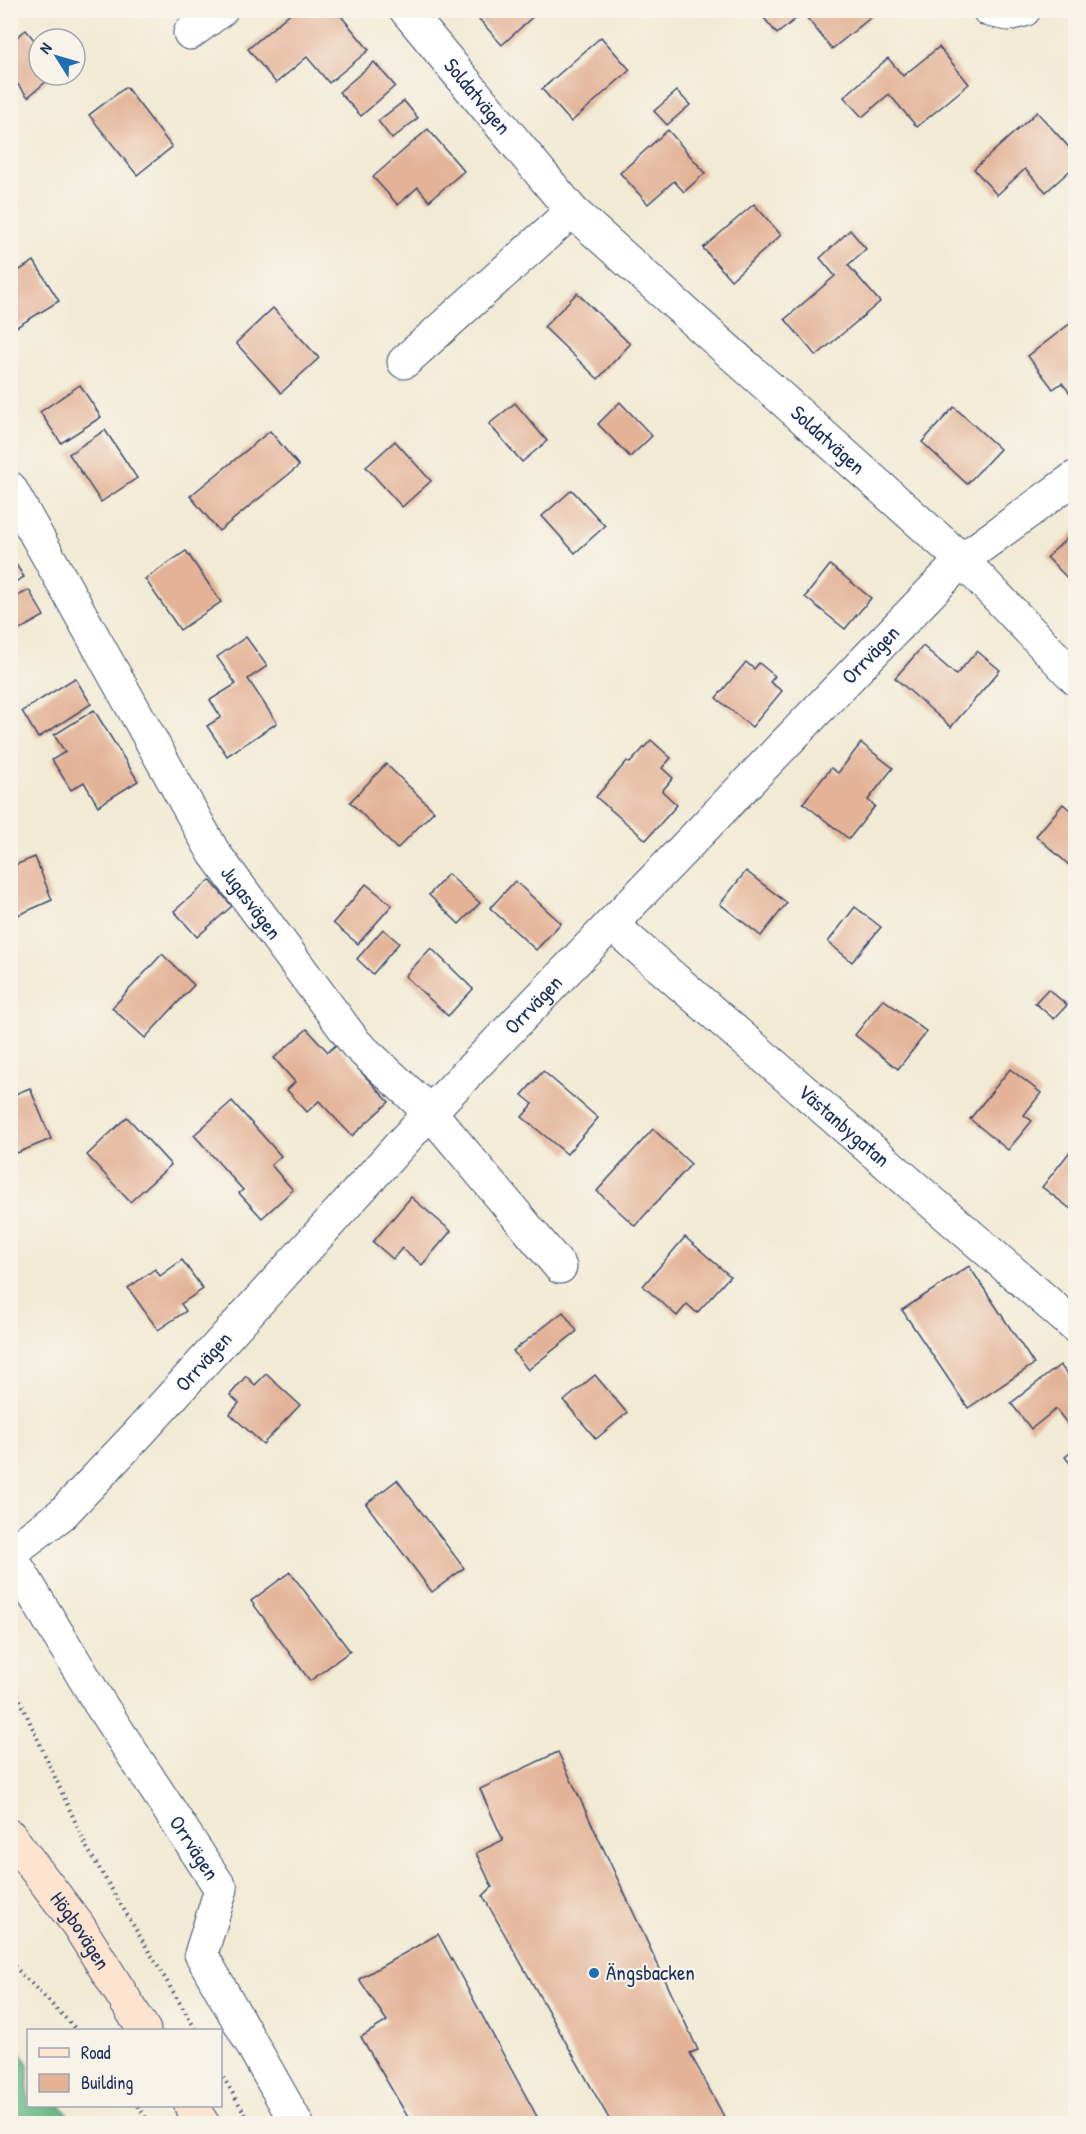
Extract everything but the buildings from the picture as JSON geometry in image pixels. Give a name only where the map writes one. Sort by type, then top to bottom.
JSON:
[{"type":"main road","name":"Högbovägen","points":[[10,1836],[78,1925],[143,2029]]},
{"type":"main road","points":[[192,2107],[203,2124]]},
{"type":"street","points":[[190,33],[221,10]]},
{"type":"street","name":"Soldatvägen","points":[[406,10],[572,211],[962,560],[1076,679]]},
{"type":"street","points":[[989,10],[1008,14],[1024,10]]},
{"type":"street","points":[[404,362],[572,211]]},
{"type":"street","name":"Orrvägen","points":[[297,2124],[201,1954],[221,1889],[100,1704],[10,1554],[62,1514],[131,1442],[430,1112],[962,560],[1076,477]]},
{"type":"street","name":"Jugasvägen","points":[[10,488],[214,853],[356,1044],[430,1112],[560,1267]]},
{"type":"street","name":"Västanbygatan","points":[[611,924],[1076,1327]]},
{"type":"path","points":[[10,1678],[87,1848],[195,2029]]},
{"type":"path","points":[[10,1962],[75,2029]]},
{"type":"path","points":[[222,2075],[251,2124]]},
{"type":"path","points":[[139,2107],[150,2124]]},
{"type":"green space","points":[[11,2039],[27,2062],[27,2107],[62,2107],[75,2123],[11,2123]]},
{"type":"place","name":"Ängsbacken","points":[[594,1973]]}]
